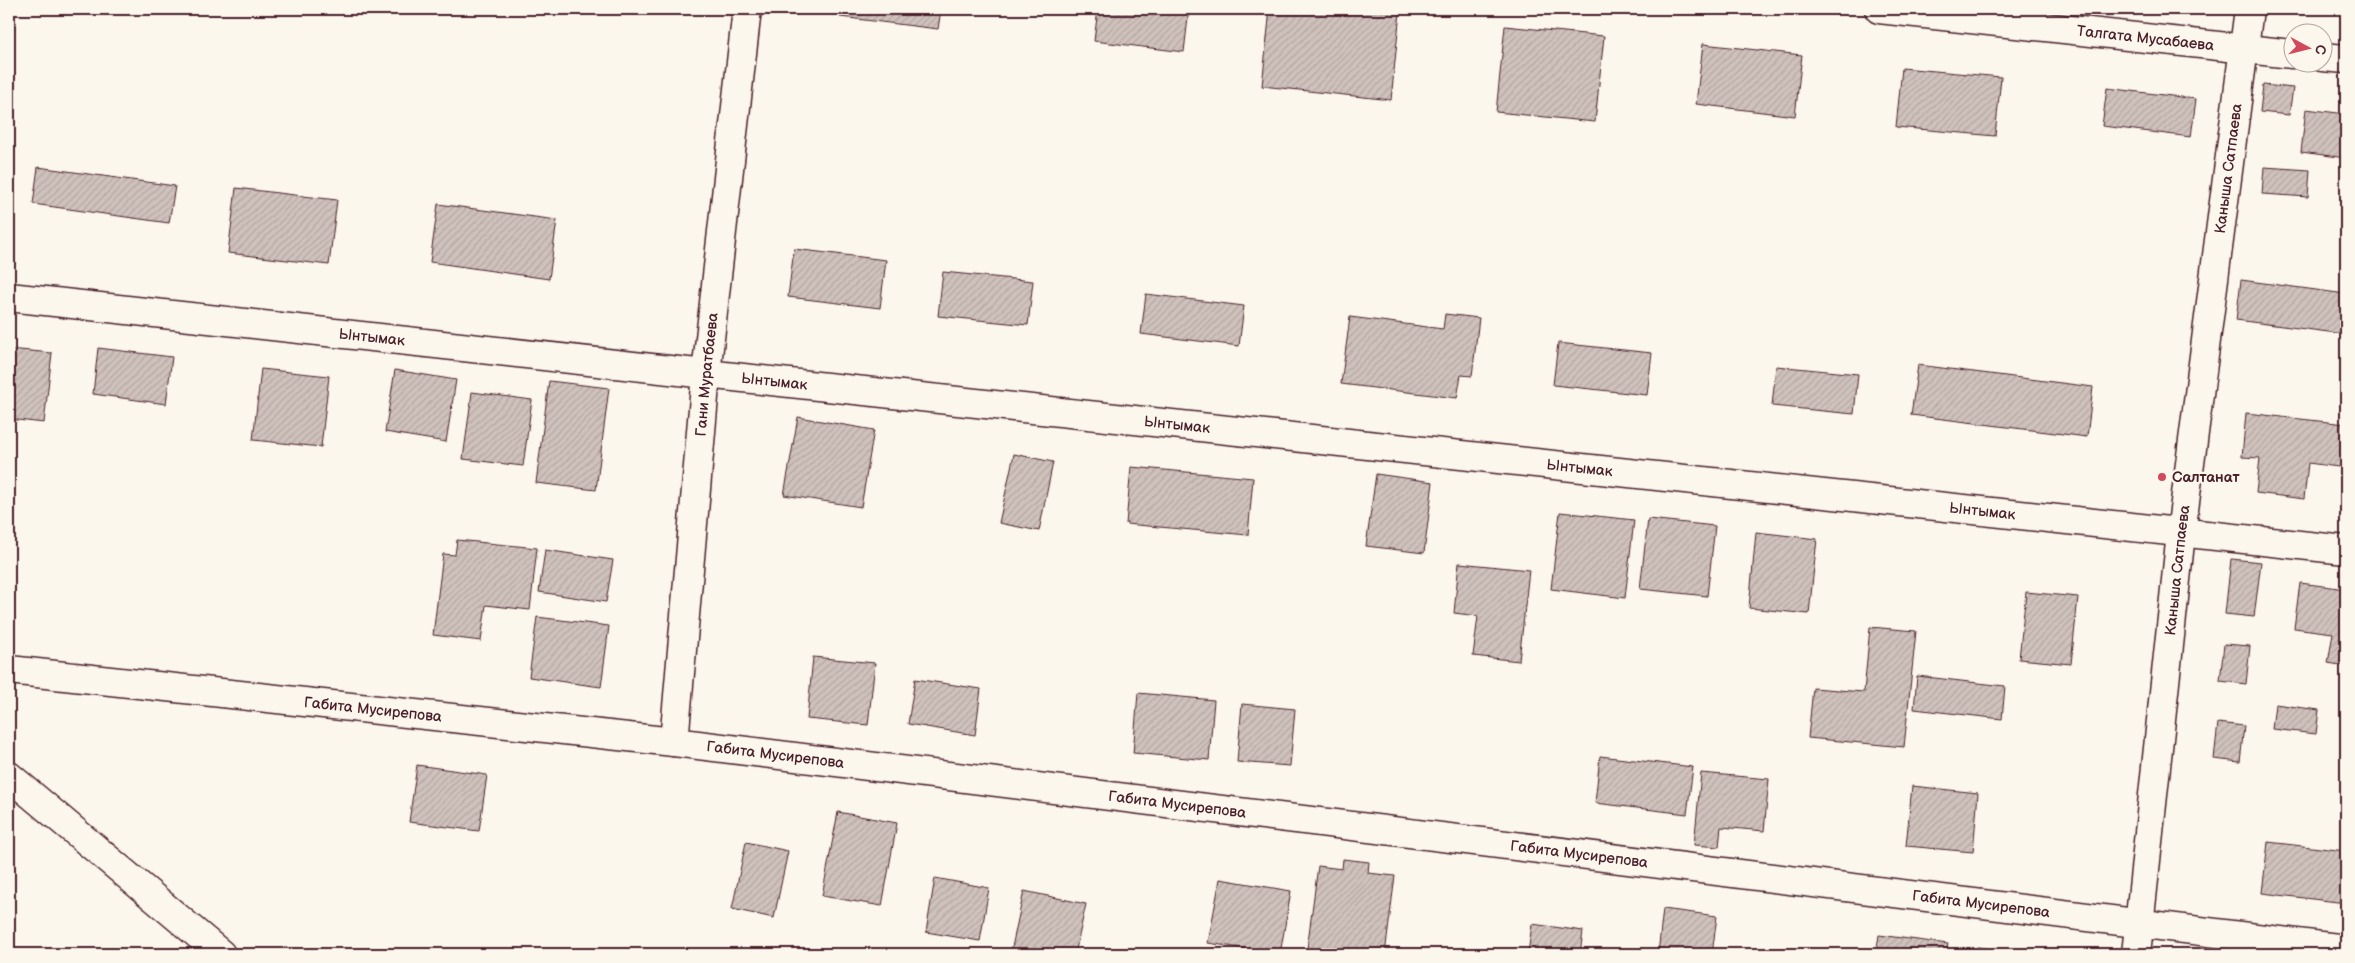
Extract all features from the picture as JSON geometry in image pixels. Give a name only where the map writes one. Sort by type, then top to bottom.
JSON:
[{"type":"street","name":"Гани Муратбаева","points":[[674,742],[706,374],[747,9]]},
{"type":"street","name":"Талгата Мусабаева","points":[[1879,9],[2282,53]]},
{"type":"street","name":"Каныша Сатпаева","points":[[2136,954],[2181,533],[2249,9]]},
{"type":"street","points":[[2332,58],[2346,59]]},
{"type":"street","name":"Ынтымак","points":[[9,296],[706,374],[2346,550]]},
{"type":"street","name":"Габита Мусирепова","points":[[9,670],[674,742],[2346,949]]},
{"type":"street","points":[[9,776],[221,954]]},
{"type":"building","points":[[841,9],[941,9],[938,29],[840,17]]},
{"type":"building","points":[[1098,9],[1189,9],[1184,52],[1094,41]]},
{"type":"building","points":[[1270,9],[1371,9],[1400,12],[1391,100],[1262,86]]},
{"type":"building","points":[[1505,26],[1604,36],[1595,122],[1496,112]]},
{"type":"building","points":[[1703,44],[1802,55],[1795,116],[1696,104]]},
{"type":"building","points":[[1902,68],[2001,77],[1995,136],[1896,127]]},
{"type":"building","points":[[2263,85],[2293,88],[2289,115],[2260,112]]},
{"type":"building","points":[[2107,88],[2196,99],[2191,137],[2102,126]]},
{"type":"building","points":[[2306,109],[2346,114],[2346,158],[2301,152]]},
{"type":"building","points":[[38,167],[175,186],[169,223],[33,204]]},
{"type":"building","points":[[2264,167],[2310,170],[2308,197],[2262,194]]},
{"type":"building","points":[[236,188],[337,200],[329,265],[228,253]]},
{"type":"building","points":[[438,204],[557,220],[549,279],[430,262]]},
{"type":"building","points":[[794,249],[886,260],[880,308],[788,297]]},
{"type":"building","points":[[943,272],[1033,281],[1028,325],[938,316]]},
{"type":"building","points":[[2241,280],[2346,294],[2344,334],[2236,320]]},
{"type":"building","points":[[1146,294],[1244,306],[1239,346],[1141,334]]},
{"type":"building","points":[[1445,314],[1479,318],[1472,376],[1461,375],[1457,398],[1341,384],[1350,317],[1443,329]]},
{"type":"building","points":[[1558,343],[1652,353],[1647,395],[1553,385]]},
{"type":"building","points":[[98,348],[172,357],[166,404],[93,394]]},
{"type":"building","points":[[9,349],[52,353],[44,423],[9,419]]},
{"type":"building","points":[[1918,365],[2093,387],[2087,437],[1911,415]]},
{"type":"building","points":[[1776,366],[1858,374],[1854,414],[1772,406]]},
{"type":"building","points":[[261,369],[329,376],[321,447],[253,440]]},
{"type":"building","points":[[395,370],[456,380],[446,442],[385,432]]},
{"type":"building","points":[[549,381],[609,388],[596,490],[536,483]]},
{"type":"building","points":[[472,392],[532,400],[523,466],[463,459]]},
{"type":"building","points":[[2246,413],[2346,424],[2346,468],[2308,463],[2304,499],[2256,493],[2260,458],[2242,457]]},
{"type":"building","points":[[798,417],[874,430],[861,507],[784,495]]},
{"type":"building","points":[[1014,454],[1053,462],[1039,531],[999,523]]},
{"type":"building","points":[[1131,467],[1253,478],[1248,535],[1126,524]]},
{"type":"building","points":[[1376,474],[1433,482],[1424,553],[1366,546]]},
{"type":"building","points":[[1560,512],[1634,520],[1625,598],[1551,589]]},
{"type":"building","points":[[1648,519],[1715,526],[1707,596],[1640,589]]},
{"type":"building","points":[[1756,532],[1817,539],[1809,614],[1749,608]]},
{"type":"building","points":[[457,540],[537,548],[530,610],[486,605],[481,641],[433,635],[443,554],[455,555]]},
{"type":"building","points":[[545,550],[613,560],[606,602],[539,592]]},
{"type":"building","points":[[2231,559],[2261,562],[2254,617],[2225,614]]},
{"type":"building","points":[[1459,563],[1529,570],[1519,661],[1473,656],[1478,616],[1454,613]]},
{"type":"building","points":[[2300,583],[2346,589],[2346,666],[2328,663],[2333,633],[2294,628]]},
{"type":"building","points":[[2026,592],[2078,597],[2071,664],[2019,659]]},
{"type":"building","points":[[537,617],[609,626],[601,687],[529,677]]},
{"type":"building","points":[[1870,627],[1916,631],[1904,747],[1808,738],[1813,688],[1864,692]]},
{"type":"building","points":[[2224,644],[2250,646],[2246,684],[2220,681]]},
{"type":"building","points":[[813,657],[875,663],[868,725],[807,719]]},
{"type":"building","points":[[1917,676],[2005,686],[2002,719],[1914,709]]},
{"type":"building","points":[[915,679],[981,689],[975,735],[908,724]]},
{"type":"building","points":[[1138,693],[1214,700],[1209,760],[1133,753]]},
{"type":"building","points":[[1242,704],[1295,709],[1290,766],[1237,762]]},
{"type":"building","points":[[2275,704],[2319,710],[2316,734],[2272,729]]},
{"type":"building","points":[[2218,723],[2244,726],[2240,762],[2214,759]]},
{"type":"building","points":[[1600,756],[1693,767],[1687,814],[1595,803]]},
{"type":"building","points":[[417,765],[487,775],[479,831],[409,822]]},
{"type":"building","points":[[1701,773],[1769,779],[1764,831],[1721,827],[1719,847],[1694,845]]},
{"type":"building","points":[[1912,786],[1978,793],[1973,852],[1906,846]]},
{"type":"building","points":[[838,812],[897,823],[882,906],[822,896]]},
{"type":"building","points":[[746,842],[788,851],[774,918],[732,909]]},
{"type":"building","points":[[2268,842],[2346,851],[2346,903],[2262,893]]},
{"type":"building","points":[[1343,859],[1369,862],[1368,873],[1395,876],[1385,954],[1344,954],[1307,949],[1318,866],[1342,869]]},
{"type":"building","points":[[935,878],[989,888],[980,941],[926,932]]},
{"type":"building","points":[[1220,879],[1291,891],[1280,954],[1208,943]]},
{"type":"building","points":[[1024,891],[1086,904],[1075,954],[1024,954],[1011,952]]},
{"type":"building","points":[[1663,909],[1717,916],[1712,954],[1658,954]]},
{"type":"building","points":[[1532,924],[1583,931],[1580,954],[1528,954]]},
{"type":"building","points":[[1879,935],[1948,944],[1946,954],[1876,954]]},
{"type":"building","points":[[1977,947],[2035,954],[1976,954]]},
{"type":"place","name":"Салтанат","points":[[2162,477]]}]
